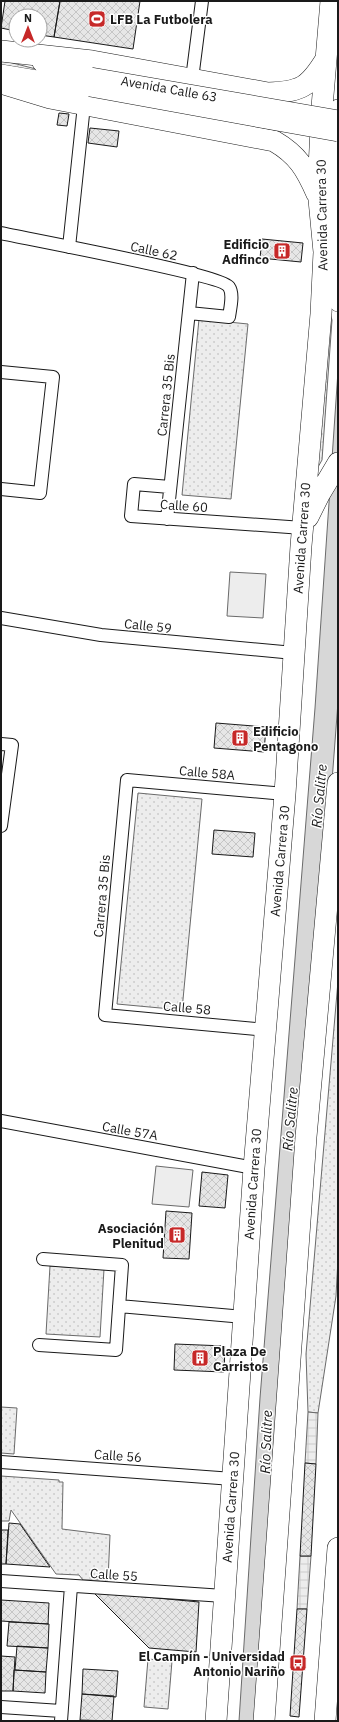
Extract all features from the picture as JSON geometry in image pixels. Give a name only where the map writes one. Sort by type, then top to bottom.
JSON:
[{"type":"highway","name":"Avenida Carrera 30","points":[[216,1721],[254,1168],[286,794],[294,653],[324,266],[319,198],[322,107],[331,1]]},
{"type":"highway","points":[[1,51],[92,61],[268,93],[287,92],[307,84],[316,76],[326,58]]},
{"type":"highway","points":[[1,83],[50,98],[88,90],[274,141],[284,147],[301,163],[307,171],[319,198]]},
{"type":"highway","points":[[268,93],[279,98],[286,104],[293,117],[291,130],[285,137],[274,141]]},
{"type":"highway","points":[[303,528],[319,495],[338,463]]},
{"type":"highway","points":[[264,1721],[306,1137],[338,783]]},
{"type":"highway","points":[[325,1721],[334,1668],[338,1548]]},
{"type":"main road","name":"Avenida Calle 63","points":[[1,51],[88,90],[338,119]]},
{"type":"main road","name":"Avenida Calle 63","points":[[1,73],[88,90],[338,133]]},
{"type":"main road","points":[[338,108],[330,269],[332,286],[338,303]]},
{"type":"street","points":[[192,79],[202,1]]},
{"type":"street","points":[[69,247],[88,90]]},
{"type":"street","name":"Calle 62","points":[[1,234],[193,274],[224,282],[229,286],[231,292],[229,317],[189,313]]},
{"type":"street","name":"Carrera 35 Bis","points":[[167,519],[193,274]]},
{"type":"street","points":[[1,372],[53,377],[40,493],[1,489]]},
{"type":"street","name":"Calle 60","points":[[170,487],[134,484],[131,516],[303,528]]},
{"type":"street","name":"Calle 59","points":[[1,618],[100,635],[294,653]]},
{"type":"street","points":[[1,826],[6,744]]},
{"type":"street","name":"Carrera 35 Bis","points":[[105,1015],[127,780]]},
{"type":"street","name":"Calle 58A","points":[[127,780],[286,794]]},
{"type":"street","name":"Calle 58","points":[[105,1015],[266,1030]]},
{"type":"street","name":"Calle 57A","points":[[1,1121],[254,1168]]},
{"type":"street","points":[[39,1345],[116,1350],[122,1265],[43,1259]]},
{"type":"street","points":[[119,1306],[244,1317]]},
{"type":"street","name":"Calle 56","points":[[1,1462],[233,1479]]},
{"type":"street","name":"Calle 55","points":[[1,1581],[224,1596]]},
{"type":"street","points":[[1,1707],[61,1716],[71,1586]]},
{"type":"shaded area","points":[[1,60],[67,77],[1,66]]},
{"type":"shaded area","points":[[328,306],[332,320],[322,460],[313,476]]},
{"type":"shaded area","points":[[199,319],[248,324],[231,499],[182,495]]},
{"type":"shaded area","points":[[230,572],[266,574],[263,618],[227,616]]},
{"type":"shaded area","points":[[138,793],[202,799],[182,1010],[117,1004]]},
{"type":"shaded area","points":[[338,981],[338,1259],[336,1296],[318,1413],[308,1412],[306,1354]]},
{"type":"shaded area","points":[[156,1166],[193,1170],[189,1207],[152,1204]]},
{"type":"shaded area","points":[[50,1266],[104,1269],[100,1337],[46,1334]]},
{"type":"shaded area","points":[[1,1407],[17,1408],[14,1454],[1,1453]]},
{"type":"shaded area","points":[[308,1412],[318,1413],[316,1464],[305,1463]]},
{"type":"shaded area","points":[[1,1476],[59,1480],[59,1482],[63,1482],[62,1529],[110,1535],[108,1580],[83,1580],[79,1575],[56,1574],[11,1510],[9,1521],[1,1521]]},
{"type":"shaded area","points":[[300,1556],[311,1556],[307,1609],[297,1609]]},
{"type":"shaded area","points":[[148,1659],[172,1661],[168,1709],[144,1707]]},
{"type":"water","name":"Río Salitre","points":[[338,371],[338,702],[261,1721],[239,1721],[260,1398],[315,708]]},
{"type":"building","points":[[5,1],[60,1],[54,37],[48,36],[48,8],[8,8],[8,29],[1,28]]},
{"type":"building","name":"LFB La Futbolera","points":[[60,1],[140,1],[133,49],[54,37]]},
{"type":"building","points":[[59,113],[69,114],[67,126],[57,125]]},
{"type":"building","points":[[90,128],[119,131],[117,147],[88,143]]},
{"type":"building","name":"Edificio Adfinco","points":[[262,239],[303,243],[301,262],[260,258]]},
{"type":"building","name":"Edificio Pentagono","points":[[216,723],[266,727],[264,752],[214,748]]},
{"type":"building","points":[[214,830],[255,833],[253,857],[212,854]]},
{"type":"building","points":[[202,1172],[228,1175],[225,1208],[199,1206]]},
{"type":"building","name":"Asociación Plenitud","points":[[166,1211],[192,1213],[189,1259],[163,1258]]},
{"type":"building","name":"Plaza De Carristos","points":[[175,1344],[225,1346],[224,1372],[174,1370]]},
{"type":"building","points":[[305,1463],[316,1464],[311,1556],[300,1556]]},
{"type":"building","points":[[9,1523],[20,1524],[50,1567],[6,1564]]},
{"type":"building","points":[[1,1530],[8,1530],[6,1564],[1,1564]]},
{"type":"building","points":[[93,1592],[199,1602],[196,1652],[149,1648]]},
{"type":"building","points":[[1,1600],[49,1603],[48,1624],[1,1621]]},
{"type":"building","name":"El Campín - Universidad Antonio Nariño","points":[[297,1609],[307,1609],[299,1717],[290,1716]]},
{"type":"building","points":[[9,1622],[49,1624],[48,1648],[7,1646]]},
{"type":"building","points":[[17,1646],[48,1648],[46,1672],[15,1670]]},
{"type":"building","points":[[1,1656],[15,1657],[13,1691],[1,1691]]},
{"type":"building","points":[[83,1669],[118,1671],[116,1697],[82,1694]]},
{"type":"building","points":[[14,1670],[46,1672],[45,1693],[13,1691]]},
{"type":"building","points":[[82,1694],[114,1696],[112,1721],[80,1720]]},
{"type":"place","name":"LFB La Futbolera","points":[[97,19]]},
{"type":"place","name":"Edificio Adfinco","points":[[282,251]]},
{"type":"place","name":"Edificio Pentagono","points":[[240,738]]},
{"type":"place","name":"Asociación Plenitud","points":[[177,1235]]},
{"type":"place","name":"Plaza De Carristos","points":[[200,1358]]},
{"type":"place","name":"El Campín - Universidad Antonio Nariño","points":[[298,1663]]}]
